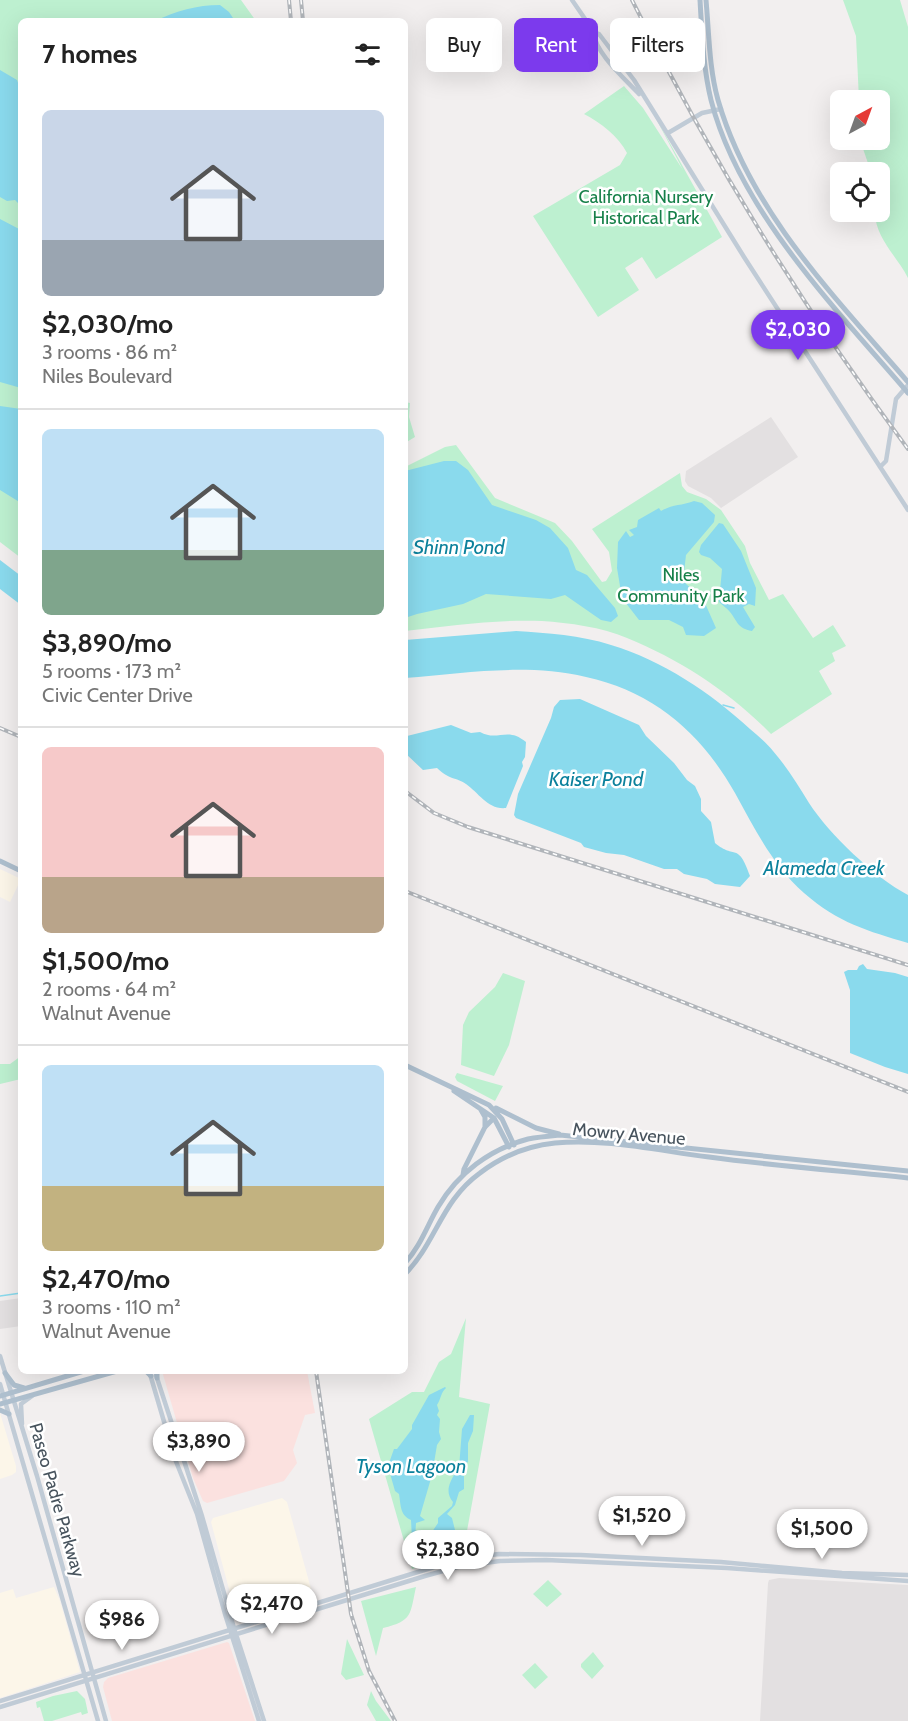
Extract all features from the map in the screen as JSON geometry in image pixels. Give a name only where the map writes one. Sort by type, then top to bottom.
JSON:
[{"type":"main road","points":[[572,0],[594,32],[599,34],[634,80],[744,257],[908,510]]},
{"type":"main road","points":[[700,0],[705,63],[718,110],[741,158],[779,224],[822,282],[907,387],[896,399],[886,461],[880,466]]},
{"type":"main road","points":[[706,0],[718,110]]},
{"type":"main road","points":[[668,133],[702,113],[718,110]]},
{"type":"main road","points":[[0,861],[18,870]]},
{"type":"main road","points":[[408,1067],[536,1128],[560,1135]]},
{"type":"main road","points":[[448,1087],[494,1118],[511,1145]]},
{"type":"main road","points":[[489,1105],[502,1119],[514,1153]]},
{"type":"main road","points":[[478,1106],[485,1117],[485,1127]]},
{"type":"main road","points":[[494,1118],[502,1119]]},
{"type":"main road","name":"Mowry Avenue","points":[[463,1175],[485,1127],[494,1118]]},
{"type":"main road","name":"Mowry Avenue","points":[[408,1259],[421,1240],[440,1203],[463,1175],[489,1155],[511,1145],[536,1138],[560,1135],[908,1171]]},
{"type":"main road","name":"Mowry Avenue","points":[[408,1270],[425,1248],[454,1197],[479,1173],[514,1153],[539,1145],[591,1143],[908,1178]]},
{"type":"main road","name":"Paseo Padre Parkway","points":[[0,1356],[106,1721]]},
{"type":"main road","points":[[5,1373],[14,1385],[26,1388]]},
{"type":"main road","points":[[2,1396],[74,1374]]},
{"type":"main road","points":[[3,1403],[107,1374]]},
{"type":"main road","points":[[153,1374],[202,1516],[259,1721]]},
{"type":"main road","name":"Paseo Padre Parkway","points":[[0,1384],[3,1403],[9,1414],[98,1721]]},
{"type":"main road","points":[[21,1426],[21,1404],[35,1395]]},
{"type":"main road","points":[[0,1410],[9,1414]]},
{"type":"main road","points":[[0,1707],[453,1561],[499,1554],[721,1562],[842,1573],[908,1575]]},
{"type":"main road","points":[[233,1632],[461,1566],[500,1561],[547,1560],[727,1568],[908,1581]]},
{"type":"main road","points":[[233,1632],[264,1721]]},
{"type":"main road","points":[[0,1701],[84,1675],[93,1676]]},
{"type":"shaded area","points":[[771,417],[798,457],[721,508],[711,498],[688,486],[685,481],[686,471]]},
{"type":"shaded area","points":[[0,869],[18,878],[18,885],[10,902],[0,897]]},
{"type":"shaded area","points":[[18,1298],[18,1326],[0,1329],[0,1301]]},
{"type":"shaded area","points":[[163,1374],[308,1374],[315,1413],[305,1415],[293,1450],[297,1463],[284,1481],[207,1503],[203,1501],[193,1478]]},
{"type":"shaded area","points":[[0,1413],[16,1472],[0,1479]]},
{"type":"shaded area","points":[[282,1498],[287,1502],[313,1596],[240,1619],[236,1615],[211,1522],[213,1518]]},
{"type":"shaded area","points":[[779,1578],[908,1585],[908,1721],[760,1721],[768,1583],[769,1580]]},
{"type":"shaded area","points":[[54,1587],[80,1672],[0,1698],[0,1593],[13,1589],[16,1598]]},
{"type":"shaded area","points":[[227,1642],[255,1721],[112,1721],[103,1687],[108,1678]]},
{"type":"green space","points":[[0,0],[241,0],[254,18],[18,18],[18,556],[0,542]]},
{"type":"green space","points":[[843,0],[900,0],[908,27],[908,278],[883,239],[876,222],[890,222],[890,162],[868,162],[863,150],[890,150],[890,90],[859,90],[856,36]]},
{"type":"green space","name":"California Nursery Historical Park","points":[[624,86],[643,108],[683,170],[652,111],[722,237],[656,279],[642,257],[625,268],[639,290],[598,317],[533,216],[620,165],[627,153],[619,141],[608,130],[584,114]]},
{"type":"green space","points":[[408,403],[410,403],[409,417],[415,437],[408,441]]},
{"type":"green space","name":"Niles Community Park","points":[[456,445],[495,498],[555,523],[572,541],[602,582],[606,581],[612,571],[609,552],[592,529],[680,473],[682,486],[687,492],[706,499],[721,510],[745,546],[750,563],[769,600],[783,594],[813,638],[833,625],[846,646],[832,653],[835,661],[819,671],[832,694],[771,734],[722,691],[686,667],[647,647],[607,631],[542,621],[473,623],[408,631],[408,466],[445,447]]},
{"type":"green space","points":[[503,973],[525,981],[509,1045],[494,1076],[461,1065],[463,1025],[469,1012],[495,987]]},
{"type":"green space","points":[[18,1058],[18,1080],[0,1084],[0,1064],[10,1064]]},
{"type":"green space","points":[[457,1073],[503,1086],[495,1101],[457,1081],[455,1077]]},
{"type":"green space","points":[[466,1318],[459,1397],[490,1404],[463,1553],[412,1569],[369,1419],[412,1392],[424,1392],[439,1362],[451,1354]]},
{"type":"green space","points":[[548,1580],[562,1594],[547,1607],[533,1594]]},
{"type":"green space","points":[[416,1587],[411,1610],[405,1619],[383,1628],[376,1656],[361,1601]]},
{"type":"green space","points":[[347,1639],[364,1675],[346,1680],[341,1674]]},
{"type":"green space","points":[[593,1652],[604,1666],[592,1679],[581,1664]]},
{"type":"green space","points":[[535,1663],[548,1677],[535,1689],[522,1675]]},
{"type":"green space","points":[[77,1691],[85,1699],[88,1713],[82,1715],[81,1712],[52,1721],[44,1721],[36,1702]]},
{"type":"green space","points":[[371,1691],[391,1721],[376,1721],[367,1705]]},
{"type":"water","points":[[220,5],[233,18],[162,18],[187,9]]},
{"type":"water","points":[[0,70],[18,83],[18,203],[15,200],[7,201],[0,197]]},
{"type":"water","points":[[0,219],[18,228],[18,387],[0,382]]},
{"type":"water","points":[[0,406],[18,409],[18,501],[0,490]]},
{"type":"water","name":"Shinn Pond","points":[[444,461],[456,461],[468,470],[492,505],[536,520],[550,528],[568,548],[576,570],[587,575],[615,608],[618,616],[611,622],[601,620],[565,595],[551,599],[486,594],[463,604],[408,617],[408,470]]},
{"type":"water","points":[[694,501],[702,503],[715,515],[714,522],[686,555],[683,581],[704,601],[716,628],[704,636],[686,635],[683,627],[669,620],[639,620],[622,598],[617,568],[618,542],[626,531],[630,537],[634,535],[629,530],[637,527],[638,520],[659,508],[661,511]]},
{"type":"water","points":[[719,523],[723,524],[741,551],[756,588],[755,606],[749,604],[743,607],[755,627],[752,631],[741,626],[719,602],[722,569],[699,552],[701,545]]},
{"type":"water","points":[[0,560],[18,574],[18,603],[0,589]]},
{"type":"water","name":"Alameda Creek","points":[[516,631],[576,637],[630,651],[685,679],[719,703],[771,748],[809,803],[840,841],[867,866],[908,895],[908,943],[866,930],[841,919],[804,893],[774,859],[722,771],[707,752],[691,734],[654,704],[611,684],[563,673],[496,670],[408,678],[408,640]]},
{"type":"water","name":"Kaiser Pond","points":[[580,699],[639,725],[646,736],[695,786],[701,799],[701,811],[711,822],[715,843],[739,855],[746,865],[750,876],[740,887],[715,884],[707,879],[684,874],[677,869],[664,869],[624,855],[584,847],[581,843],[516,818],[514,815],[518,794],[554,707],[560,700]]},
{"type":"water","points":[[451,725],[471,733],[480,732],[492,736],[513,735],[526,742],[523,766],[506,808],[489,804],[466,784],[445,775],[437,768],[423,770],[408,756],[408,736]]},
{"type":"water","points":[[863,964],[867,969],[908,977],[908,1074],[850,1053],[850,990],[844,972],[857,970]]},
{"type":"water","name":"Tyson Lagoon","points":[[445,1387],[437,1405],[441,1439],[437,1445],[432,1475],[420,1516],[425,1520],[416,1523],[415,1538],[412,1540],[411,1520],[402,1510],[399,1494],[395,1491],[389,1470],[389,1463],[394,1449],[397,1449],[412,1429],[429,1395]]},
{"type":"water","points":[[470,1415],[474,1415],[473,1431],[468,1443],[468,1462],[459,1468],[462,1429]]},
{"type":"water","points":[[455,1473],[464,1476],[464,1489],[459,1492],[455,1505],[447,1514],[452,1518],[455,1530],[446,1540],[434,1539],[432,1532],[438,1523],[438,1518],[452,1506],[449,1488]]},
{"type":"waterway","points":[[723,705],[734,708]]},
{"type":"waterway","points":[[0,1296],[18,1293]]},
{"type":"railway","points":[[289,0],[291,18]]},
{"type":"railway","points":[[301,0],[303,18]]},
{"type":"railway","points":[[632,0],[693,116],[795,287],[908,449]]},
{"type":"railway","points":[[0,728],[18,736]]},
{"type":"railway","points":[[408,793],[434,813],[468,827],[908,965]]},
{"type":"railway","points":[[408,892],[908,1092]]},
{"type":"railway","points":[[316,1374],[351,1614],[369,1671],[395,1721]]}]
